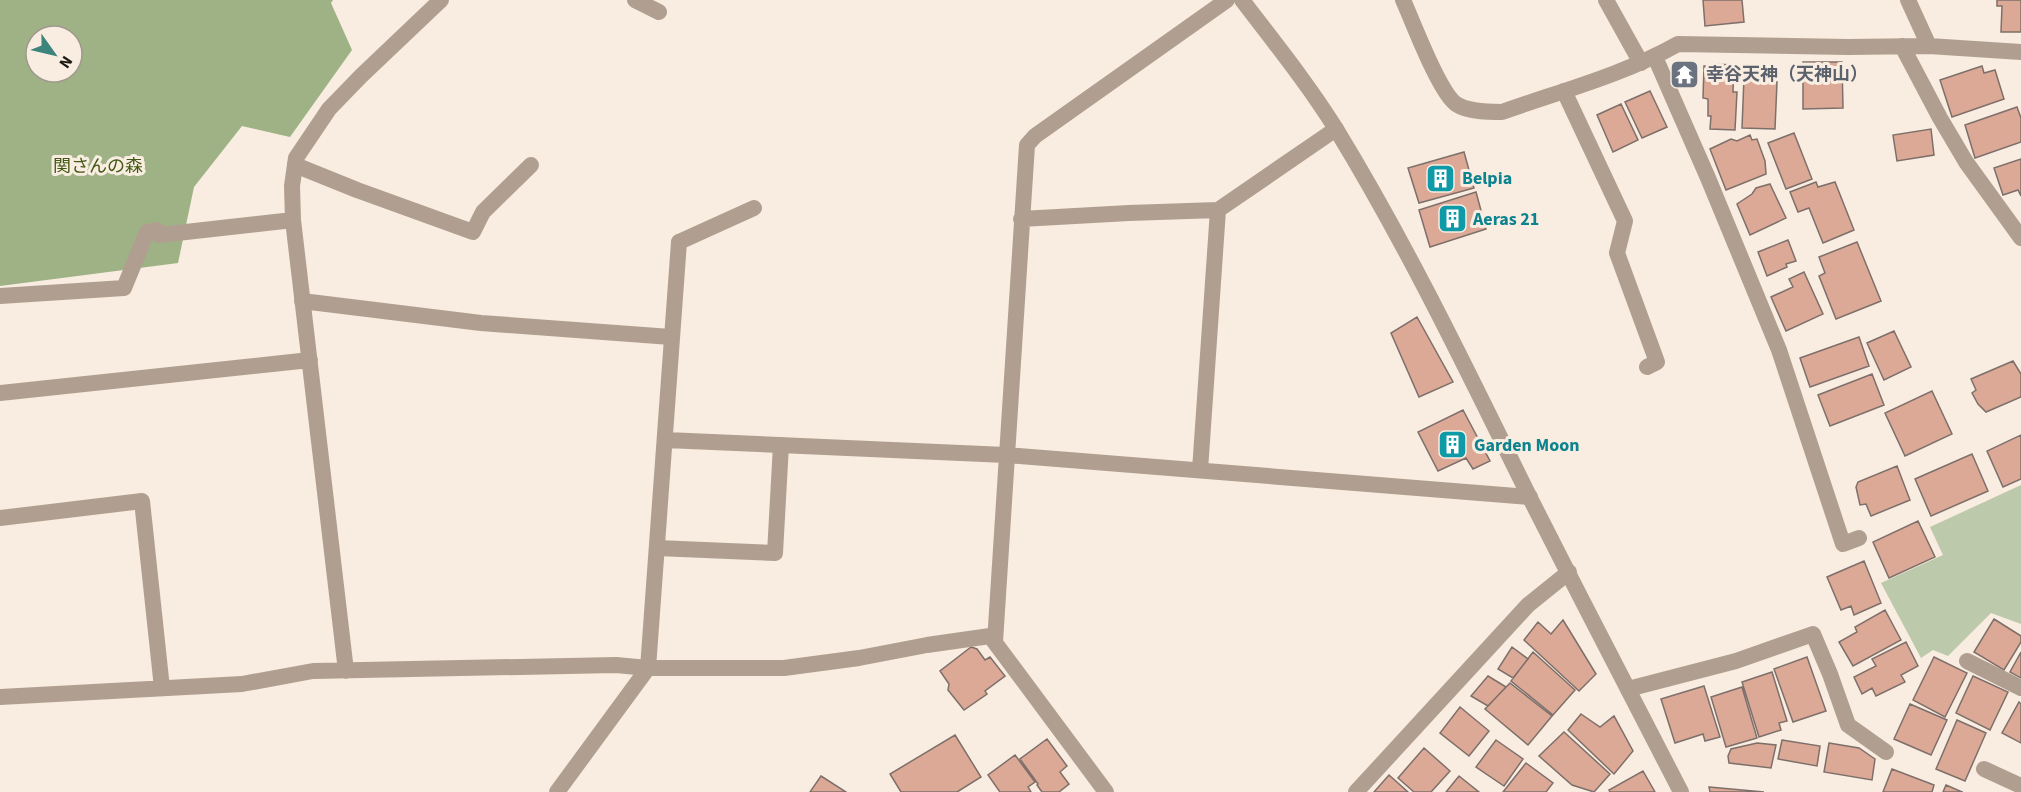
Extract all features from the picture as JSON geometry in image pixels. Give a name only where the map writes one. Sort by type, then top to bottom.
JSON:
[{"type":"street","points":[[346,671],[302,302],[293,220],[292,186],[296,158],[329,109],[441,0]]},
{"type":"street","points":[[636,0],[659,12]]},
{"type":"street","points":[[995,642],[1027,145],[1035,135],[1227,0]]},
{"type":"street","points":[[1242,0],[1315,97],[1336,129],[1404,247],[1682,792]]},
{"type":"street","points":[[1403,0],[1444,92],[1457,105],[1488,112],[1502,112],[1648,60],[1678,44],[1929,46],[2021,52]]},
{"type":"street","points":[[1606,0],[1648,60],[1708,178],[1779,350],[1843,544],[1858,538]]},
{"type":"street","points":[[1908,0],[1929,46]]},
{"type":"street","points":[[1902,46],[1966,162],[2021,238]]},
{"type":"street","points":[[1564,90],[1625,221],[1617,253],[1657,362],[1647,367]]},
{"type":"street","points":[[1021,219],[1218,210],[1336,129]]},
{"type":"street","points":[[295,165],[473,232],[483,212],[531,165]]},
{"type":"street","points":[[557,792],[648,668],[679,242],[754,208]]},
{"type":"street","points":[[1200,470],[1218,210]]},
{"type":"street","points":[[0,296],[124,288],[147,232],[157,230],[159,235],[293,220]]},
{"type":"street","points":[[302,302],[481,323],[671,337]]},
{"type":"street","points":[[0,393],[310,360]]},
{"type":"street","points":[[666,440],[1006,455],[1530,497]]},
{"type":"street","points":[[657,548],[776,554],[781,445]]},
{"type":"street","points":[[0,518],[142,501],[162,688]]},
{"type":"street","points":[[1356,792],[1528,605],[1569,572]]},
{"type":"street","points":[[1628,689],[1736,661],[1813,634],[1848,725],[1886,752]]},
{"type":"street","points":[[0,697],[242,684],[313,671],[616,665],[648,668],[784,668],[990,636],[1033,700],[1099,789]]},
{"type":"street","points":[[1967,661],[2021,688]]},
{"type":"street","points":[[1984,769],[2021,786]]},
{"type":"green space","name":"関さんの森","points":[[0,0],[333,0],[331,3],[352,50],[290,137],[242,126],[194,187],[178,263],[0,286]]},
{"type":"green space","points":[[2021,485],[2021,624],[1991,613],[1948,656],[1933,650],[1921,658],[1881,583],[1943,555],[1930,527]]},
{"type":"building","points":[[1703,0],[1742,0],[1744,22],[1705,26]]},
{"type":"building","points":[[1997,0],[2021,0],[2021,32],[2001,32],[2002,6],[1997,6]]},
{"type":"building","points":[[1803,62],[1842,62],[1843,108],[1803,109]]},
{"type":"building","points":[[1712,64],[1734,65],[1733,92],[1737,92],[1735,130],[1710,129],[1711,116],[1708,116],[1708,99],[1703,98],[1704,66],[1712,66]]},
{"type":"building","points":[[1982,66],[1984,73],[1995,70],[2004,99],[1952,117],[1940,80]]},
{"type":"building","points":[[1744,77],[1775,78],[1777,82],[1775,129],[1742,128]]},
{"type":"building","points":[[1650,91],[1667,127],[1642,138],[1625,102]]},
{"type":"building","points":[[1621,104],[1638,140],[1613,152],[1597,115]]},
{"type":"building","points":[[2017,107],[2021,118],[2021,142],[1975,158],[1965,125]]},
{"type":"building","points":[[1931,129],[1934,155],[1897,161],[1893,135]]},
{"type":"building","points":[[1794,133],[1812,179],[1786,189],[1768,143]]},
{"type":"building","points":[[1750,135],[1752,140],[1757,139],[1765,161],[1766,174],[1726,190],[1710,149],[1731,139],[1737,141]]},
{"type":"building","name":"Belpia","points":[[1464,152],[1474,188],[1419,203],[1408,168]]},
{"type":"building","points":[[2021,159],[2021,196],[2018,190],[2003,195],[1994,168]]},
{"type":"building","points":[[1816,182],[1818,187],[1835,182],[1854,230],[1823,243],[1809,208],[1798,212],[1790,192]]},
{"type":"building","points":[[1770,184],[1786,218],[1750,235],[1737,204],[1752,194],[1756,188]]},
{"type":"building","name":"Aeras 21","points":[[1476,192],[1486,229],[1430,247],[1419,210]]},
{"type":"building","points":[[1788,240],[1796,261],[1786,264],[1787,267],[1767,276],[1758,252]]},
{"type":"building","points":[[1857,242],[1881,301],[1836,319],[1819,276],[1825,273],[1819,257]]},
{"type":"building","points":[[1804,272],[1823,314],[1786,331],[1771,297],[1793,287],[1789,279]]},
{"type":"building","points":[[1417,317],[1453,382],[1419,397],[1391,333]]},
{"type":"building","points":[[1894,331],[1911,367],[1884,380],[1867,343]]},
{"type":"building","points":[[1859,337],[1869,366],[1810,387],[1800,358]]},
{"type":"building","points":[[2013,361],[2021,374],[2021,397],[1986,412],[1972,393],[1976,390],[1971,379]]},
{"type":"building","points":[[1872,374],[1884,405],[1830,426],[1818,395]]},
{"type":"building","points":[[1932,391],[1952,434],[1905,456],[1885,413]]},
{"type":"building","name":"Garden Moon","points":[[1463,410],[1490,461],[1473,469],[1466,458],[1438,471],[1418,432]]},
{"type":"building","points":[[2021,435],[2021,479],[2003,487],[1987,451]]},
{"type":"building","points":[[1972,454],[1988,491],[1931,516],[1915,479]]},
{"type":"building","points":[[1897,466],[1910,500],[1871,516],[1866,504],[1860,505],[1856,487],[1858,482]]},
{"type":"building","points":[[1918,521],[1935,557],[1889,578],[1873,542]]},
{"type":"building","points":[[1864,561],[1881,603],[1854,615],[1851,606],[1841,610],[1827,577]]},
{"type":"building","points":[[1885,610],[1901,640],[1853,666],[1839,642],[1857,632],[1855,627]]},
{"type":"building","points":[[1994,619],[2021,636],[2021,642],[2004,670],[1974,652]]},
{"type":"building","points":[[1563,620],[1596,674],[1579,691],[1524,640],[1538,622],[1551,634]]},
{"type":"building","points":[[1906,642],[1918,666],[1901,675],[1905,682],[1876,696],[1872,688],[1862,694],[1854,677],[1876,666],[1872,659]]},
{"type":"building","points":[[971,647],[977,649],[985,660],[990,657],[1005,676],[985,691],[987,694],[964,710],[948,690],[949,684],[940,671]]},
{"type":"building","points":[[1512,647],[1528,659],[1513,678],[1498,669]]},
{"type":"building","points":[[1533,652],[1575,690],[1553,715],[1511,681]]},
{"type":"building","points":[[2021,652],[2021,678],[2010,672]]},
{"type":"building","points":[[1807,657],[1826,711],[1793,722],[1774,669]]},
{"type":"building","points":[[1934,657],[1967,673],[1945,717],[1913,700]]},
{"type":"building","points":[[1772,672],[1787,721],[1779,723],[1781,730],[1759,737],[1742,682]]},
{"type":"building","points":[[1488,676],[1506,687],[1488,706],[1471,696]]},
{"type":"building","points":[[1973,676],[2008,692],[1990,730],[1956,713]]},
{"type":"building","points":[[1510,683],[1552,716],[1528,745],[1485,709]]},
{"type":"building","points":[[1704,686],[1720,737],[1705,741],[1703,734],[1675,743],[1661,699]]},
{"type":"building","points":[[1742,687],[1757,738],[1726,747],[1711,697]]},
{"type":"building","points":[[2019,702],[2021,704],[2021,743],[2002,733]]},
{"type":"building","points":[[1910,704],[1947,720],[1931,755],[1894,739]]},
{"type":"building","points":[[1460,707],[1489,731],[1469,756],[1440,733]]},
{"type":"building","points":[[1581,714],[1600,727],[1614,716],[1633,751],[1614,774],[1568,730]]},
{"type":"building","points":[[1957,720],[1986,733],[1965,781],[1936,769]]},
{"type":"building","points":[[1564,732],[1610,774],[1594,792],[1572,785],[1539,756]]},
{"type":"building","points":[[955,735],[981,777],[957,792],[901,792],[890,774]]},
{"type":"building","points":[[1047,739],[1067,766],[1060,772],[1069,784],[1059,792],[1042,792],[1020,759]]},
{"type":"building","points":[[1496,740],[1523,759],[1504,786],[1476,767]]},
{"type":"building","points":[[1782,740],[1820,746],[1817,766],[1778,759]]},
{"type":"building","points":[[1757,743],[1776,745],[1771,768],[1729,763],[1728,756],[1731,749]]},
{"type":"building","points":[[1829,743],[1859,748],[1875,759],[1872,780],[1824,772]]},
{"type":"building","points":[[1424,748],[1450,771],[1431,792],[1414,792],[1398,778]]},
{"type":"building","points":[[1015,755],[1035,782],[1028,787],[1031,792],[1000,792],[988,775]]},
{"type":"building","points":[[1526,763],[1553,783],[1546,792],[1503,792]]},
{"type":"building","points":[[1892,769],[1934,785],[1932,792],[1883,792]]},
{"type":"building","points":[[1643,771],[1655,792],[1610,792],[1609,790]]},
{"type":"building","points":[[1389,775],[1408,792],[1374,792]]},
{"type":"building","points":[[821,776],[846,792],[810,792]]},
{"type":"building","points":[[1459,776],[1479,792],[1446,792]]},
{"type":"building","points":[[1946,785],[1962,792],[1943,792]]},
{"type":"building","points":[[1709,787],[1764,792],[1710,792]]},
{"type":"place","name":"幸谷天神（天神山）","points":[[1685,74]]},
{"type":"place","name":"Belpia","points":[[1441,178]]},
{"type":"place","name":"Aeras 21","points":[[1452,219]]},
{"type":"place","name":"Garden Moon","points":[[1453,445]]}]
